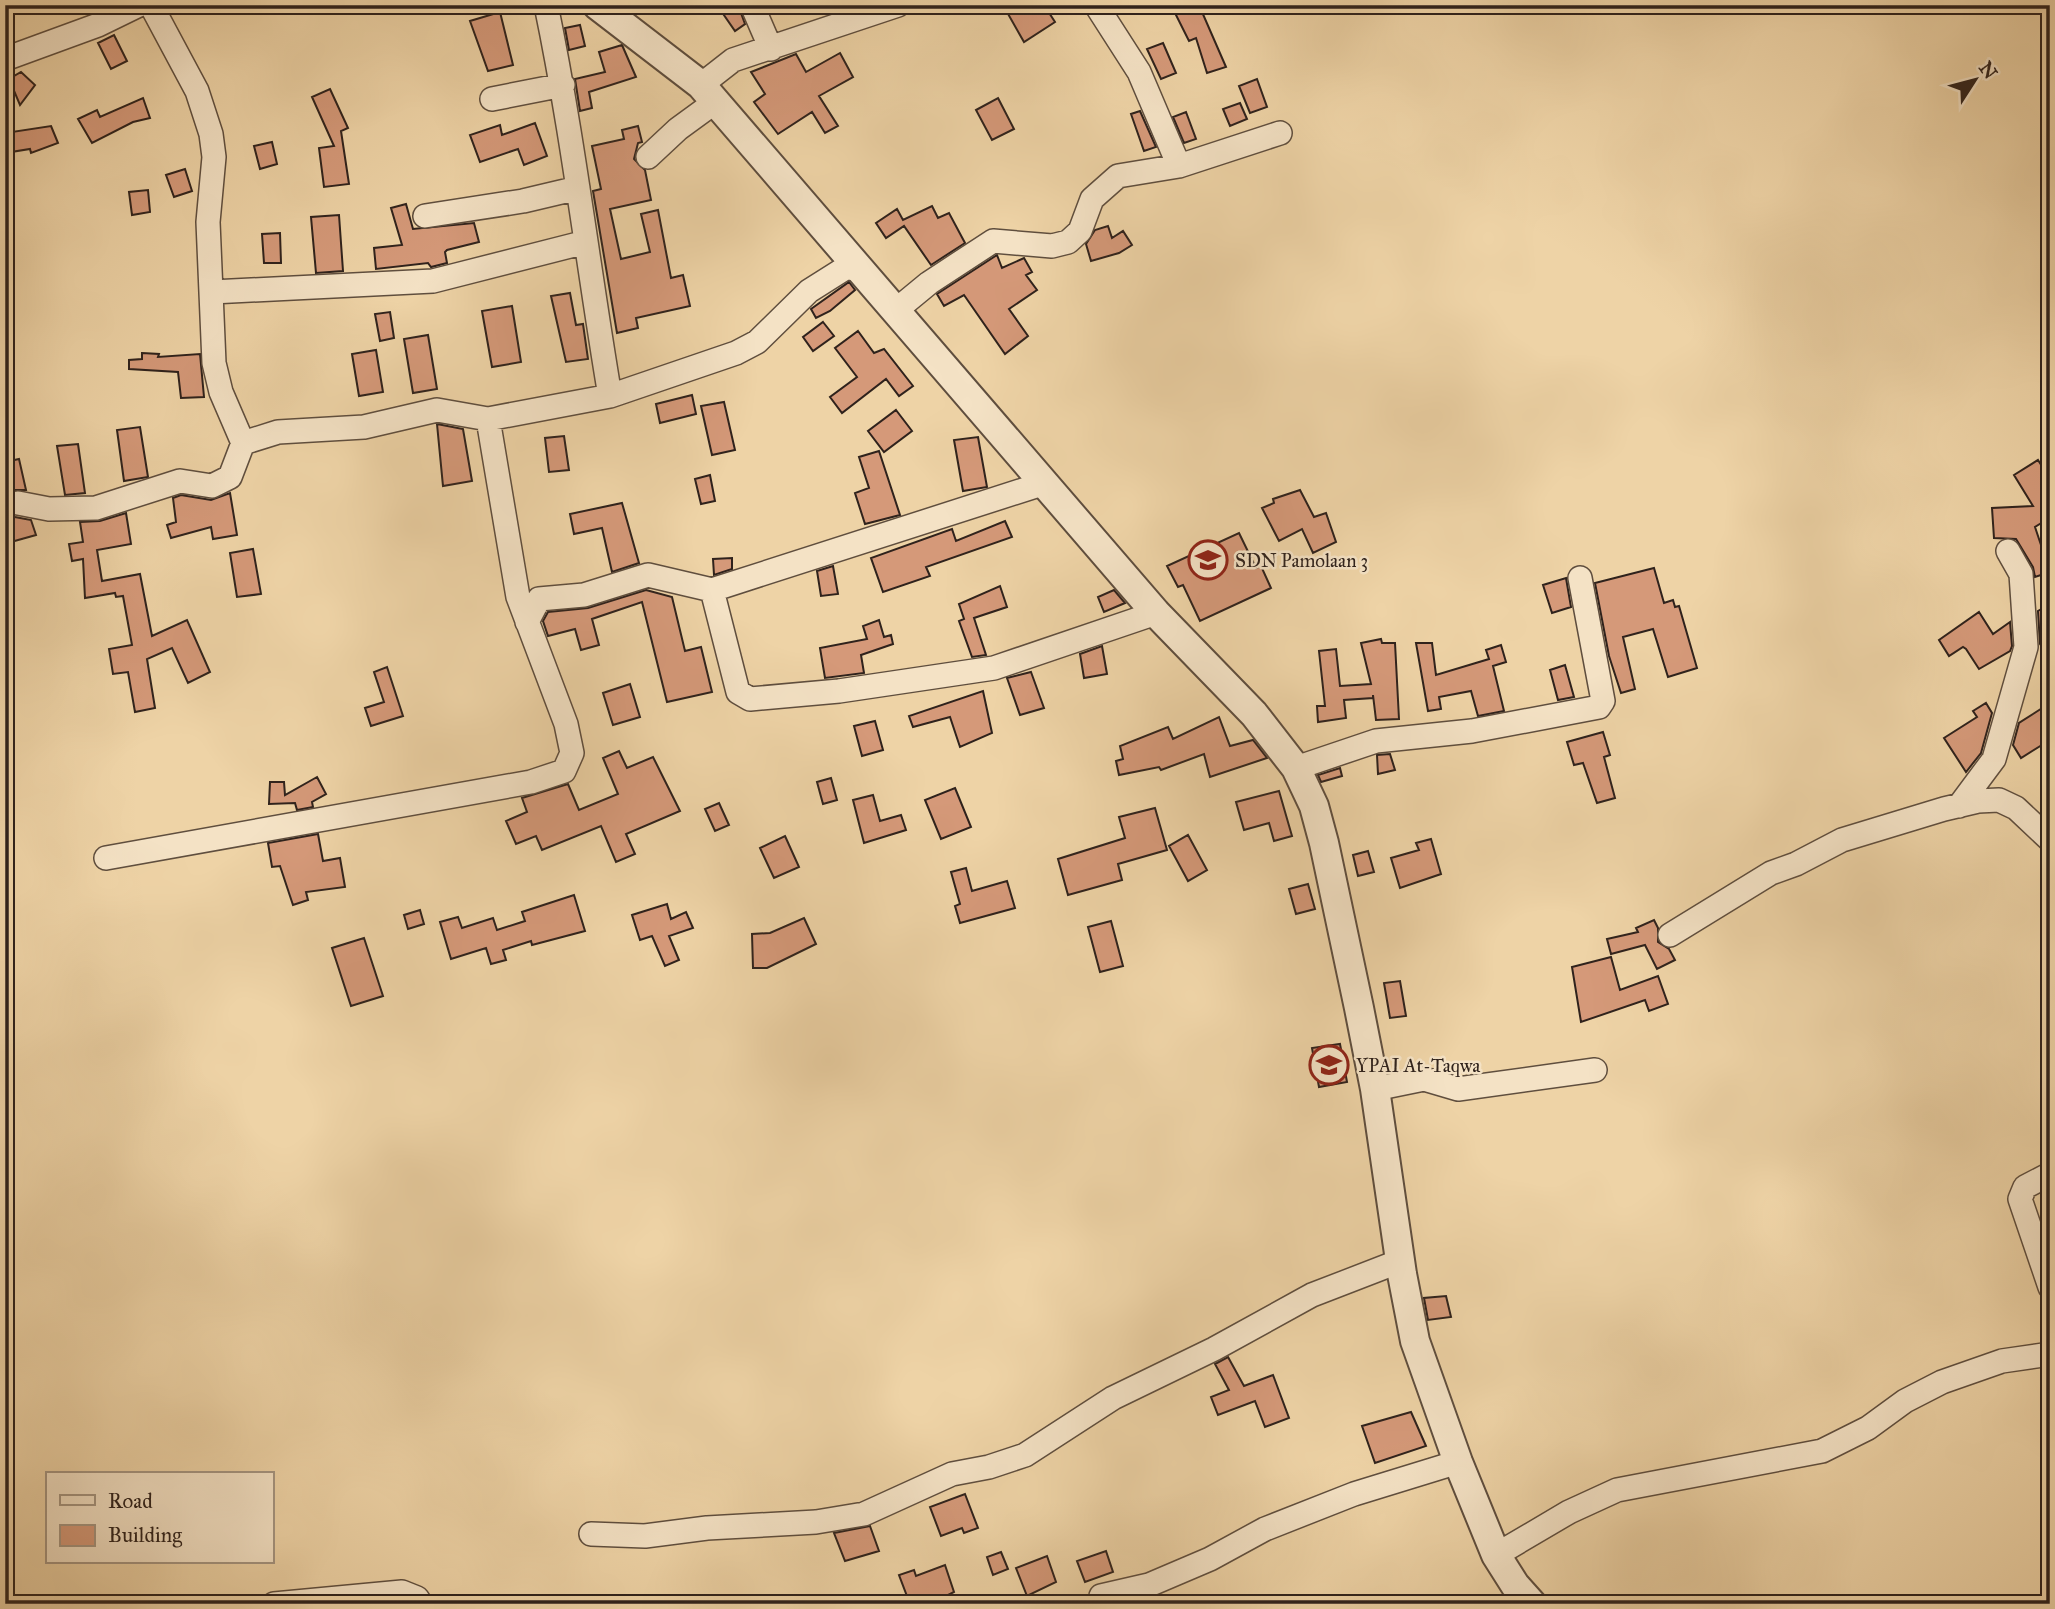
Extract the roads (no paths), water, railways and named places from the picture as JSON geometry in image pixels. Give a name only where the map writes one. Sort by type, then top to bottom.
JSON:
[{"type":"street","points":[[5,59],[98,25],[139,5]]},
{"type":"street","points":[[18,503],[49,509],[96,508],[180,481],[212,486],[221,483],[235,470],[243,443],[217,377],[208,222],[214,157],[211,134],[197,91],[151,5]]},
{"type":"street","points":[[546,5],[563,85],[610,396]]},
{"type":"street","points":[[597,5],[708,94],[1156,613],[1254,714],[1296,768],[1314,806],[1324,843],[1375,1089],[1400,1261],[1415,1341],[1458,1462],[1496,1555],[1515,1585],[1532,1604]]},
{"type":"street","points":[[752,5],[771,49]]},
{"type":"street","points":[[648,157],[708,94],[733,60],[898,5]]},
{"type":"street","points":[[1096,5],[1139,72],[1157,106],[1179,166]]},
{"type":"street","points":[[492,99],[563,85]]},
{"type":"street","points":[[895,311],[929,283],[993,241],[1052,246],[1068,242],[1080,231],[1092,199],[1118,176],[1179,166],[1280,133]]},
{"type":"street","points":[[425,216],[523,201],[578,188]]},
{"type":"street","points":[[212,292],[433,281],[586,242]]},
{"type":"street","points":[[243,443],[278,432],[364,427],[436,410],[488,419],[610,396],[757,342],[809,291],[847,267],[859,270]]},
{"type":"street","points":[[106,858],[531,782],[564,771],[572,753],[566,724],[518,597],[488,419]]},
{"type":"street","points":[[527,622],[539,599],[584,595],[648,575],[712,590],[1045,483]]},
{"type":"street","points":[[1959,806],[1994,759],[2026,647],[2021,574],[2008,551]]},
{"type":"street","points":[[1296,768],[1376,741],[1472,731],[1599,707],[1603,701],[1580,578]]},
{"type":"street","points":[[712,590],[738,692],[750,699],[839,691],[994,668],[1156,613]]},
{"type":"street","points":[[1670,935],[1761,877],[1842,840],[1959,806],[1999,800],[2016,808],[2050,840]]},
{"type":"street","points":[[1375,1089],[1423,1079],[1468,1088],[1595,1070]]},
{"type":"street","points":[[2050,1174],[2025,1187],[2020,1199],[2050,1287]]},
{"type":"street","points":[[591,1534],[645,1536],[721,1527],[816,1522],[864,1514],[952,1474],[989,1467],[1025,1455],[1113,1398],[1214,1349],[1312,1295],[1400,1261]]},
{"type":"street","points":[[1496,1555],[1569,1511],[1617,1490],[1822,1451],[1868,1428],[1905,1401],[1942,1382],[2002,1361],[2050,1354]]},
{"type":"street","points":[[1101,1596],[1149,1585],[1210,1559],[1265,1529],[1354,1494],[1458,1462]]},
{"type":"street","points":[[274,1604],[402,1592],[417,1598],[421,1604]]},
{"type":"place","name":"SDN Pamolaan 3","points":[[1208,560]]},
{"type":"place","name":"YPAI At-Taqwa","points":[[1329,1065]]}]
